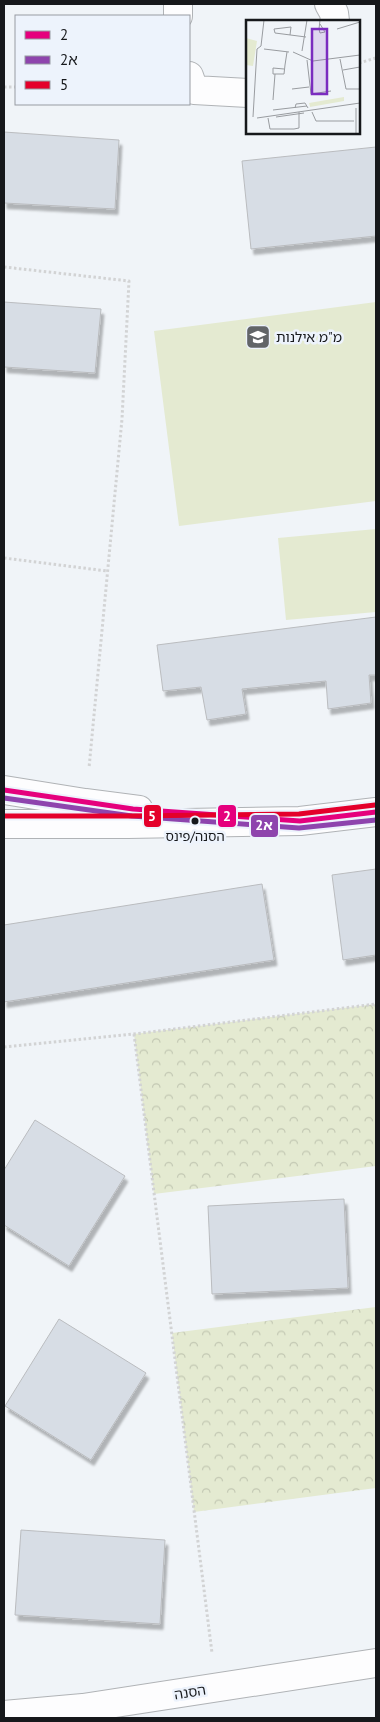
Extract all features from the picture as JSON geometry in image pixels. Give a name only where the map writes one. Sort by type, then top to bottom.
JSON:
[{"type":"street","points":[[328,4],[334,14],[335,20]]},
{"type":"street","points":[[190,79],[194,90],[246,93]]},
{"type":"street","points":[[4,790],[133,809],[300,821]]},
{"type":"street","points":[[4,824],[300,821],[376,812]]},
{"type":"street","name":"הסנה","points":[[4,1715],[83,1708],[376,1663]]},
{"type":"path","points":[[360,63],[376,58]]},
{"type":"path","points":[[4,267],[129,281],[122,419],[85,803]]},
{"type":"path","points":[[4,558],[107,571]]},
{"type":"path","points":[[4,1048],[376,1004],[376,1008]]},
{"type":"path","points":[[134,1034],[217,1688]]},
{"type":"green space","points":[[376,302],[376,501],[179,526],[154,331]]},
{"type":"green space","points":[[376,529],[376,612],[286,620],[278,538]]},
{"type":"green space","points":[[376,1004],[376,1166],[154,1194],[134,1034]]},
{"type":"green space","points":[[376,1307],[376,1488],[194,1512],[172,1333]]},
{"type":"building","points":[[4,132],[119,140],[115,209],[4,203]]},
{"type":"building","points":[[376,147],[376,236],[251,249],[242,161]]},
{"type":"building","points":[[4,302],[101,309],[95,373],[4,367]]},
{"type":"building","points":[[376,617],[376,675],[369,675],[371,703],[328,709],[326,681],[242,689],[246,714],[207,720],[201,687],[163,691],[157,645]]},
{"type":"building","points":[[376,869],[376,955],[343,960],[332,875]]},
{"type":"building","points":[[262,884],[274,960],[4,1002],[4,925]]},
{"type":"building","points":[[35,1120],[125,1176],[69,1266],[4,1225],[4,1170]]},
{"type":"building","points":[[344,1199],[348,1288],[212,1294],[208,1206]]},
{"type":"building","points":[[59,1319],[146,1373],[91,1460],[5,1406]]},
{"type":"building","points":[[21,1530],[165,1540],[160,1624],[15,1615]]},
{"type":"transit line","name":"2","points":[[4,790],[133,809],[300,821],[376,812]]},
{"type":"transit line","name":"2א","points":[[4,798],[132,816],[299,828],[376,820]]},
{"type":"transit line","name":"5","points":[[4,816],[299,814],[375,805]]},
{"type":"place","name":"מ\"מ אילנות","points":[[258,337]]},
{"type":"place","name":"הסנה/פינס","points":[[195,821]]}]
